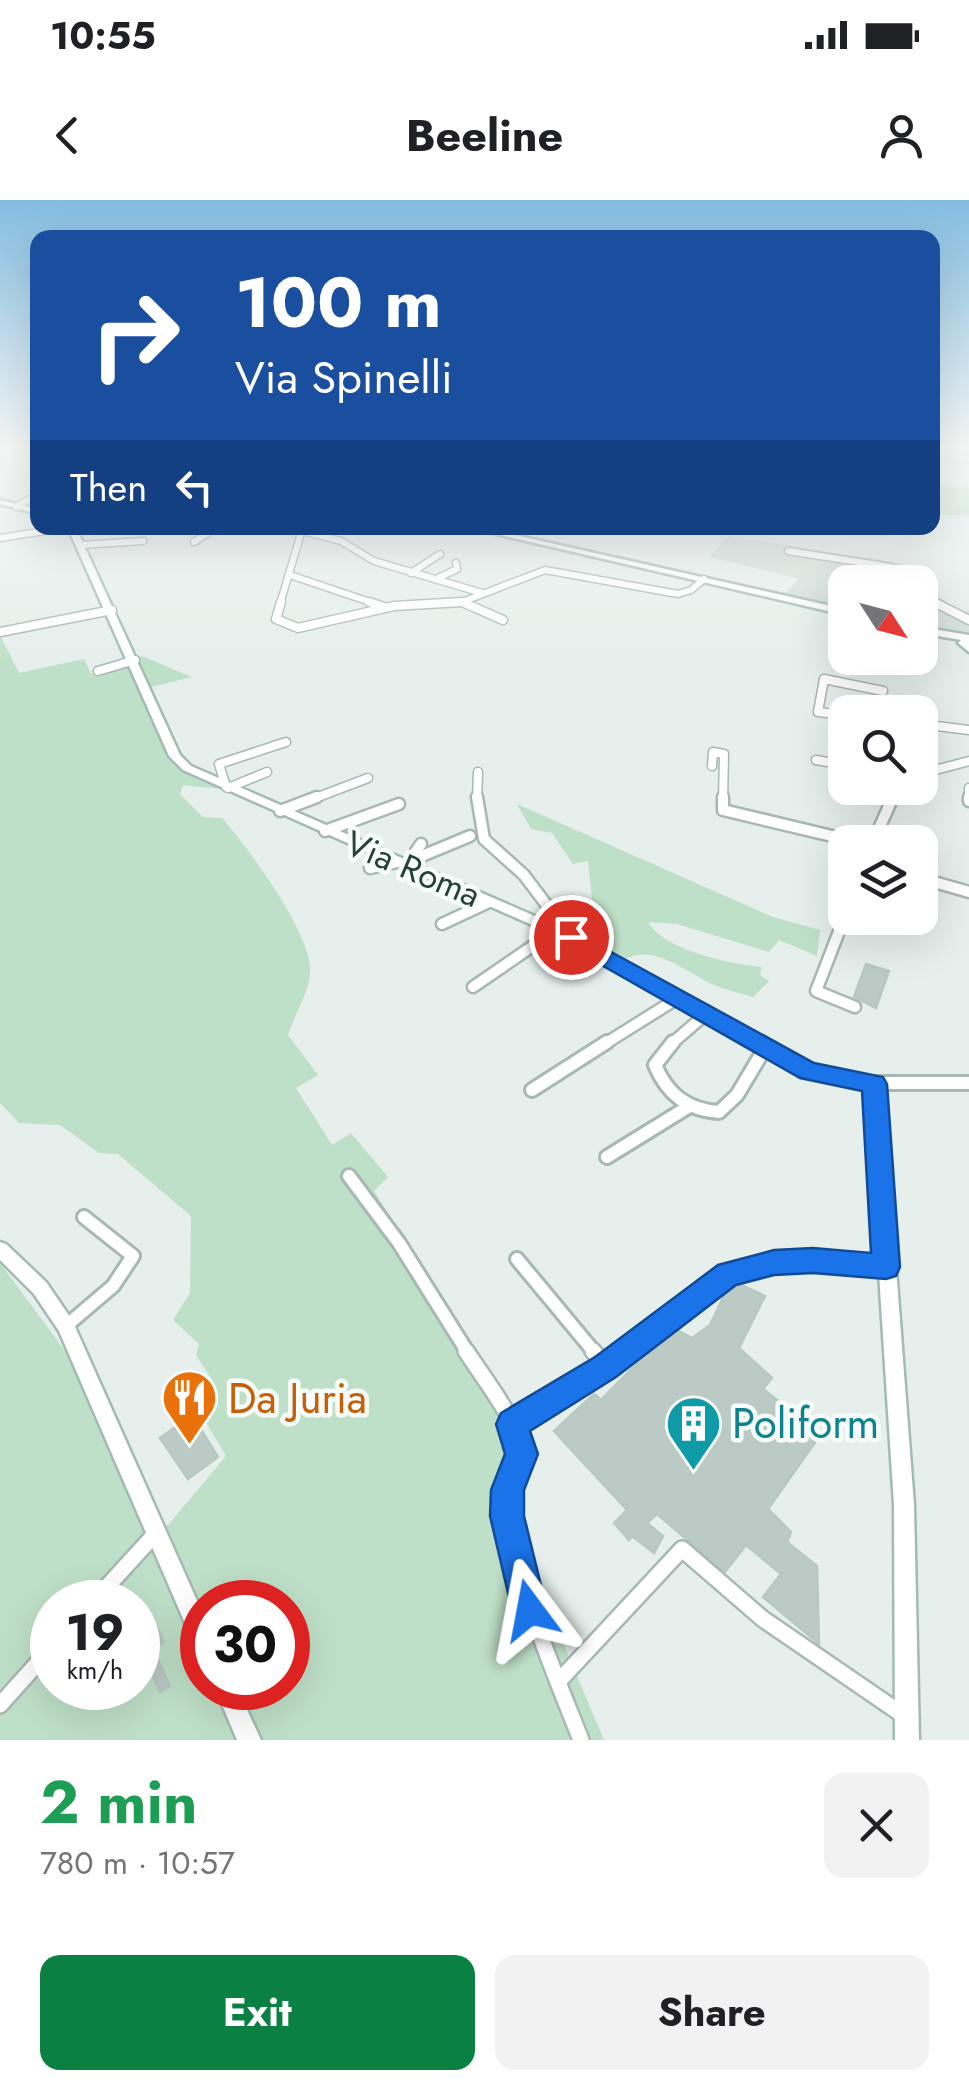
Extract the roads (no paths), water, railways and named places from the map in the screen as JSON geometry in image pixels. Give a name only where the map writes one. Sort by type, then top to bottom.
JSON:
[{"type":"street","points":[[0,538],[30,534]]},
{"type":"street","points":[[73,535],[134,660],[98,671]]},
{"type":"street","points":[[194,542],[205,535]]},
{"type":"street","points":[[300,535],[276,619],[288,626],[307,628],[385,608],[462,602],[544,570],[678,594],[691,590],[704,579]]},
{"type":"street","points":[[311,535],[342,541],[374,561],[484,594]]},
{"type":"street","points":[[506,535],[828,608]]},
{"type":"street","points":[[81,545],[143,541]]},
{"type":"street","points":[[788,551],[885,565]]},
{"type":"street","points":[[411,573],[440,554]]},
{"type":"street","points":[[435,580],[457,568],[456,563]]},
{"type":"street","points":[[290,575],[385,608]]},
{"type":"street","points":[[462,602],[503,620]]},
{"type":"street","points":[[938,605],[969,620]]},
{"type":"street","points":[[0,632],[112,610]]},
{"type":"street","points":[[938,634],[967,644]]},
{"type":"street","name":"Via Roma","points":[[134,660],[175,756],[188,768],[227,788],[397,862],[417,864],[489,902],[571,937],[808,1072],[874,1084],[969,1083]]},
{"type":"street","points":[[828,713],[818,712],[824,680],[883,691]]},
{"type":"street","points":[[938,726],[969,730]]},
{"type":"street","points":[[267,772],[227,788],[219,764],[286,742]]},
{"type":"street","points":[[712,766],[714,752],[724,754],[723,810],[828,835]]},
{"type":"street","points":[[816,760],[828,762]]},
{"type":"street","points":[[938,769],[969,761]]},
{"type":"street","points":[[478,772],[477,806],[484,838],[524,875],[571,937]]},
{"type":"street","name":"Via Roma","points":[[280,811],[368,778]]},
{"type":"street","name":"Via Roma","points":[[325,831],[400,804]]},
{"type":"street","points":[[421,844],[415,853],[417,864],[470,836]]},
{"type":"street","points":[[370,868],[397,862]]},
{"type":"street","points":[[938,883],[969,892]]},
{"type":"street","points":[[442,924],[489,902]]},
{"type":"street","points":[[473,987],[556,930]]},
{"type":"street","points":[[838,935],[816,991],[855,1007]]},
{"type":"street","points":[[532,1090],[678,998]]},
{"type":"street","points":[[706,1014],[664,1050],[655,1065],[660,1081],[688,1107],[699,1112],[719,1112],[737,1095],[765,1048]]},
{"type":"street","points":[[874,1084],[904,1505],[907,1740]]},
{"type":"street","points":[[607,1158],[688,1107]]},
{"type":"street","points":[[349,1176],[399,1243],[512,1424],[522,1454],[508,1490],[507,1516],[530,1610],[581,1740]]},
{"type":"street","points":[[66,1326],[114,1286],[132,1256],[84,1217]]},
{"type":"street","points":[[0,1249],[40,1288],[66,1326],[180,1587]]},
{"type":"street","points":[[517,1260],[606,1367]]},
{"type":"street","points":[[512,1424],[606,1367],[728,1274],[774,1263],[813,1260],[886,1267]]},
{"type":"street","points":[[113,1580],[156,1533]]},
{"type":"street","points":[[558,1682],[682,1548],[762,1619],[907,1718]]},
{"type":"street","points":[[0,1705],[30,1672]]},
{"type":"street","points":[[236,1710],[250,1740]]},
{"type":"place","name":"Da Juria","points":[[189,1447]]},
{"type":"place","name":"Poliform","points":[[693,1472]]}]
